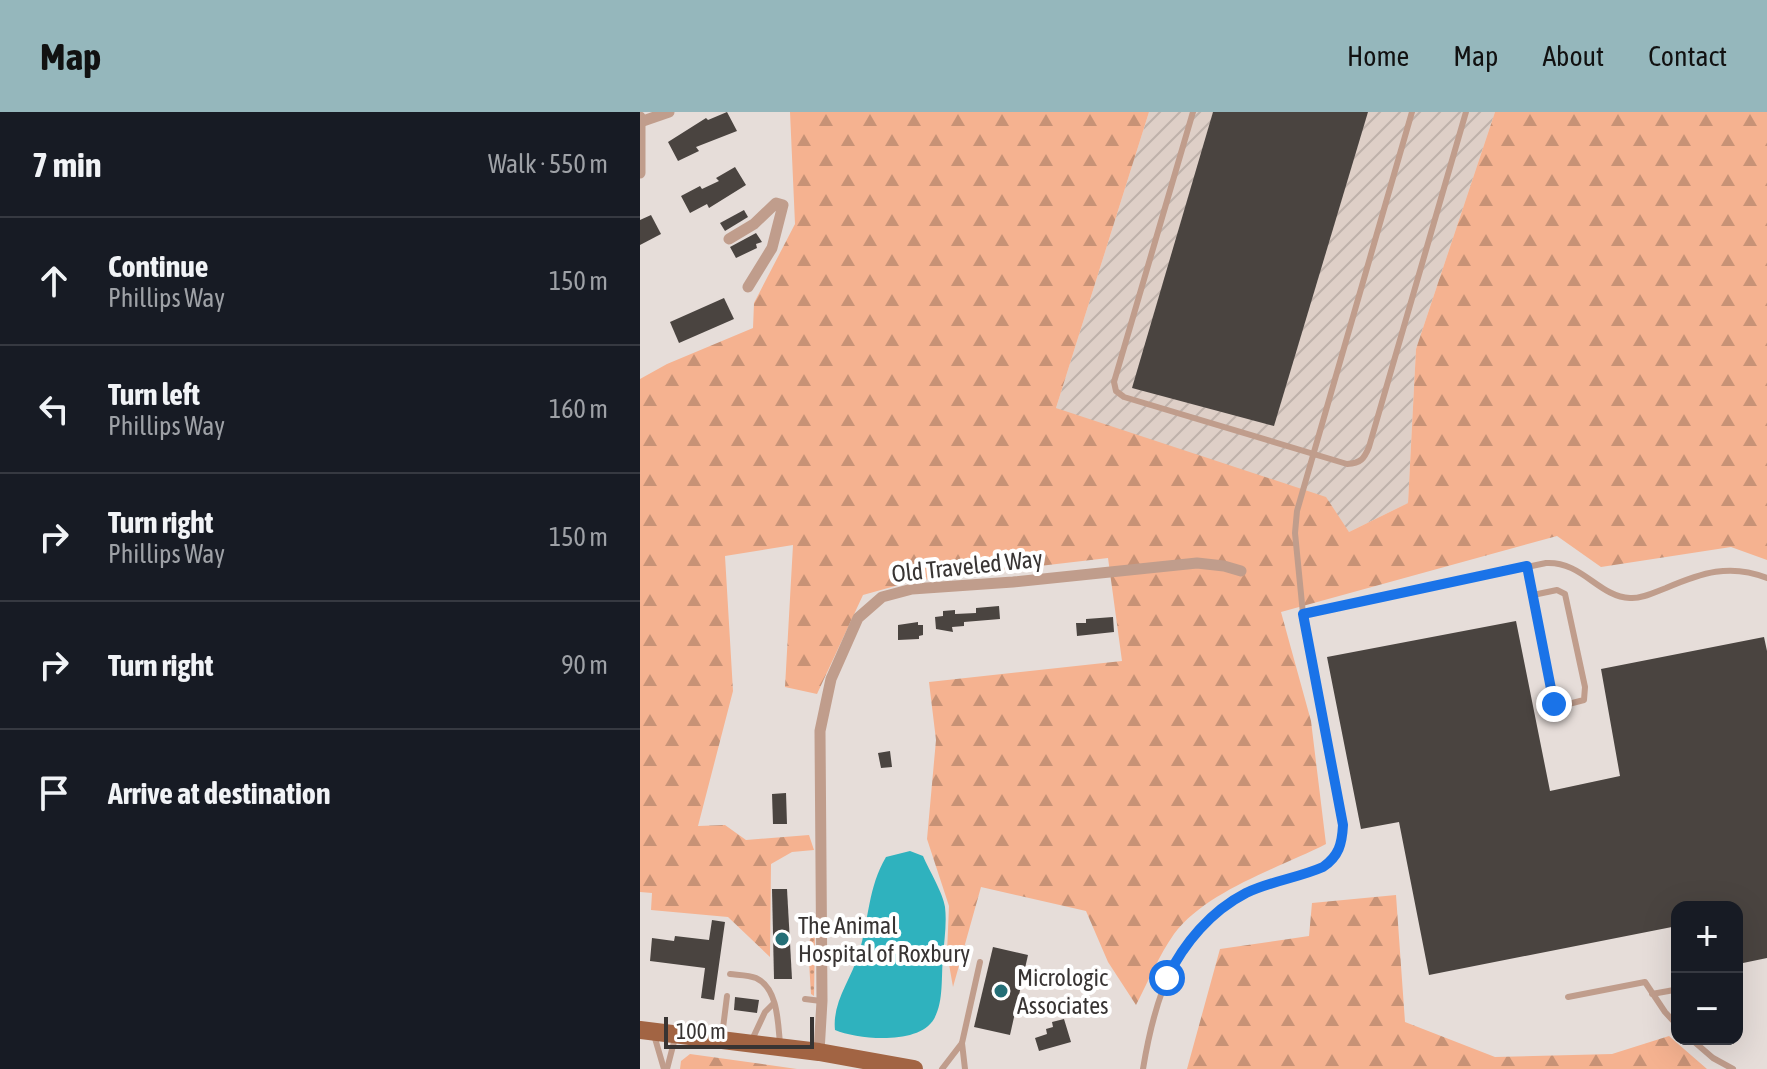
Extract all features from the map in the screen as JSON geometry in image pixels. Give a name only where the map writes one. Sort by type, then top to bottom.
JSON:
[{"type":"main road","points":[[646,1031],[819,1052],[914,1069]]},
{"type":"street","points":[[640,173],[640,120],[669,112]]},
{"type":"street","points":[[729,239],[754,224],[769,207],[776,203],[783,205],[772,248],[748,287]]},
{"type":"street","name":"Old Traveled Way","points":[[819,1052],[822,1001],[822,717],[841,652],[853,625],[869,606],[891,594],[937,587],[1197,563],[1241,571]]},
{"type":"lane","points":[[1193,112],[1114,382],[1116,391],[1124,397],[1347,464],[1358,463],[1365,458],[1466,112]]},
{"type":"lane","points":[[1143,1069],[1159,997],[1174,963],[1198,930],[1247,893],[1323,867],[1332,861],[1340,847],[1343,825],[1303,614],[1295,533],[1297,511],[1412,112]]},
{"type":"lane","points":[[1303,614],[1546,563],[1565,565],[1616,596],[1632,599],[1710,571],[1742,570],[1767,578]]},
{"type":"lane","points":[[1527,566],[1554,704],[1557,707],[1584,700],[1585,687],[1565,594],[1557,590],[1533,595]]},
{"type":"lane","points":[[803,928],[821,928]]},
{"type":"lane","points":[[965,1069],[962,1043],[980,962]]},
{"type":"lane","points":[[730,974],[759,980],[769,991],[778,1016],[781,1047]]},
{"type":"lane","points":[[1568,997],[1645,982],[1671,1018]]},
{"type":"lane","points":[[1652,994],[1671,991]]},
{"type":"lane","points":[[722,1040],[727,996]]},
{"type":"lane","points":[[805,999],[822,1001]]},
{"type":"lane","points":[[750,1043],[765,1012],[773,1004]]},
{"type":"lane","points":[[646,1031],[666,1069]]},
{"type":"lane","points":[[666,1069],[676,1034]]},
{"type":"lane","points":[[942,1069],[962,1043]]},
{"type":"lane","points":[[1698,1045],[1733,1069]]},
{"type":"shaded area","points":[[1149,112],[1495,112],[1416,349],[1408,503],[1349,532],[1056,408]]},
{"type":"green space","points":[[790,112],[1149,112],[1056,408],[1326,497],[1349,532],[1408,503],[1416,349],[1495,112],[1767,112],[1767,560],[1731,547],[1601,567],[1557,536],[1281,612],[1311,721],[1326,844],[1244,882],[1188,919],[1169,942],[1136,1005],[1108,962],[1086,911],[981,887],[953,987],[947,953],[949,906],[927,839],[936,740],[929,682],[1122,661],[1108,558],[913,581],[863,595],[817,694],[785,687],[793,545],[725,556],[733,691],[698,826],[725,825],[746,840],[809,835],[814,850],[792,852],[771,864],[770,957],[728,917],[651,910],[652,893],[640,892],[640,379],[667,364],[753,328],[754,303],[795,224]]},
{"type":"green space","points":[[1396,895],[1405,1022],[1495,1057],[1612,1054],[1669,1036],[1671,1045],[1679,1045],[1707,1069],[1187,1069],[1220,949],[1309,936],[1312,903]]},
{"type":"green space","points":[[812,934],[815,936],[814,996],[811,994],[808,945]]},
{"type":"green space","points":[[690,1054],[797,1069],[680,1069],[681,1061]]},
{"type":"water","points":[[910,851],[923,856],[945,907],[942,989],[937,1012],[926,1027],[902,1037],[873,1038],[835,1030],[836,1010],[856,963],[880,868],[886,857]]},
{"type":"building","points":[[727,112],[737,131],[696,147],[699,151],[678,161],[668,142],[706,118],[708,120]]},
{"type":"building","points":[[1213,112],[1368,112],[1274,426],[1132,388]]},
{"type":"building","points":[[735,167],[746,185],[709,208],[707,204],[690,213],[681,196],[719,181],[716,178]]},
{"type":"building","points":[[744,210],[748,217],[725,231],[720,223]]},
{"type":"building","points":[[651,215],[661,234],[640,245],[640,220]]},
{"type":"building","points":[[756,233],[762,242],[756,244],[757,248],[736,258],[730,247]]},
{"type":"building","points":[[724,298],[734,319],[679,343],[670,322]]},
{"type":"building","points":[[999,606],[1000,619],[964,622],[964,626],[952,627],[953,632],[936,629],[935,617],[943,616],[943,611],[976,613],[976,608]]},
{"type":"building","points":[[1113,617],[1114,632],[1077,636],[1076,623]]},
{"type":"building","points":[[1516,621],[1550,791],[1620,776],[1601,669],[1764,637],[1767,651],[1767,958],[1743,963],[1743,901],[1671,901],[1671,927],[1429,975],[1399,822],[1361,829],[1327,657]]},
{"type":"building","points":[[918,622],[918,625],[923,625],[923,635],[919,639],[898,640],[898,625]]},
{"type":"building","points":[[890,751],[892,767],[881,768],[878,753]]},
{"type":"building","points":[[786,793],[787,824],[773,824],[772,794]]},
{"type":"building","name":"The Animal Hospital of Roxbury","points":[[772,889],[787,889],[792,979],[774,979]]},
{"type":"building","points":[[712,920],[725,922],[714,1000],[701,998],[705,968],[650,961],[652,938],[674,941],[675,936],[709,940]]},
{"type":"building","name":"Micrologic Associates","points":[[993,947],[1028,955],[1010,1035],[974,1027]]},
{"type":"building","points":[[735,997],[759,1000],[757,1013],[734,1010]]},
{"type":"building","points":[[1064,1019],[1071,1042],[1039,1051],[1035,1038],[1047,1034],[1046,1029],[1053,1027],[1052,1022]]},
{"type":"place","name":"The Animal Hospital of Roxbury","points":[[782,939]]},
{"type":"place","name":"Micrologic Associates","points":[[1001,991]]},
{"type":"route","points":[[1167,978],[1198,930],[1228,905],[1247,893],[1323,867],[1332,861],[1340,847],[1343,825],[1303,614],[1527,566],[1554,704]]}]
